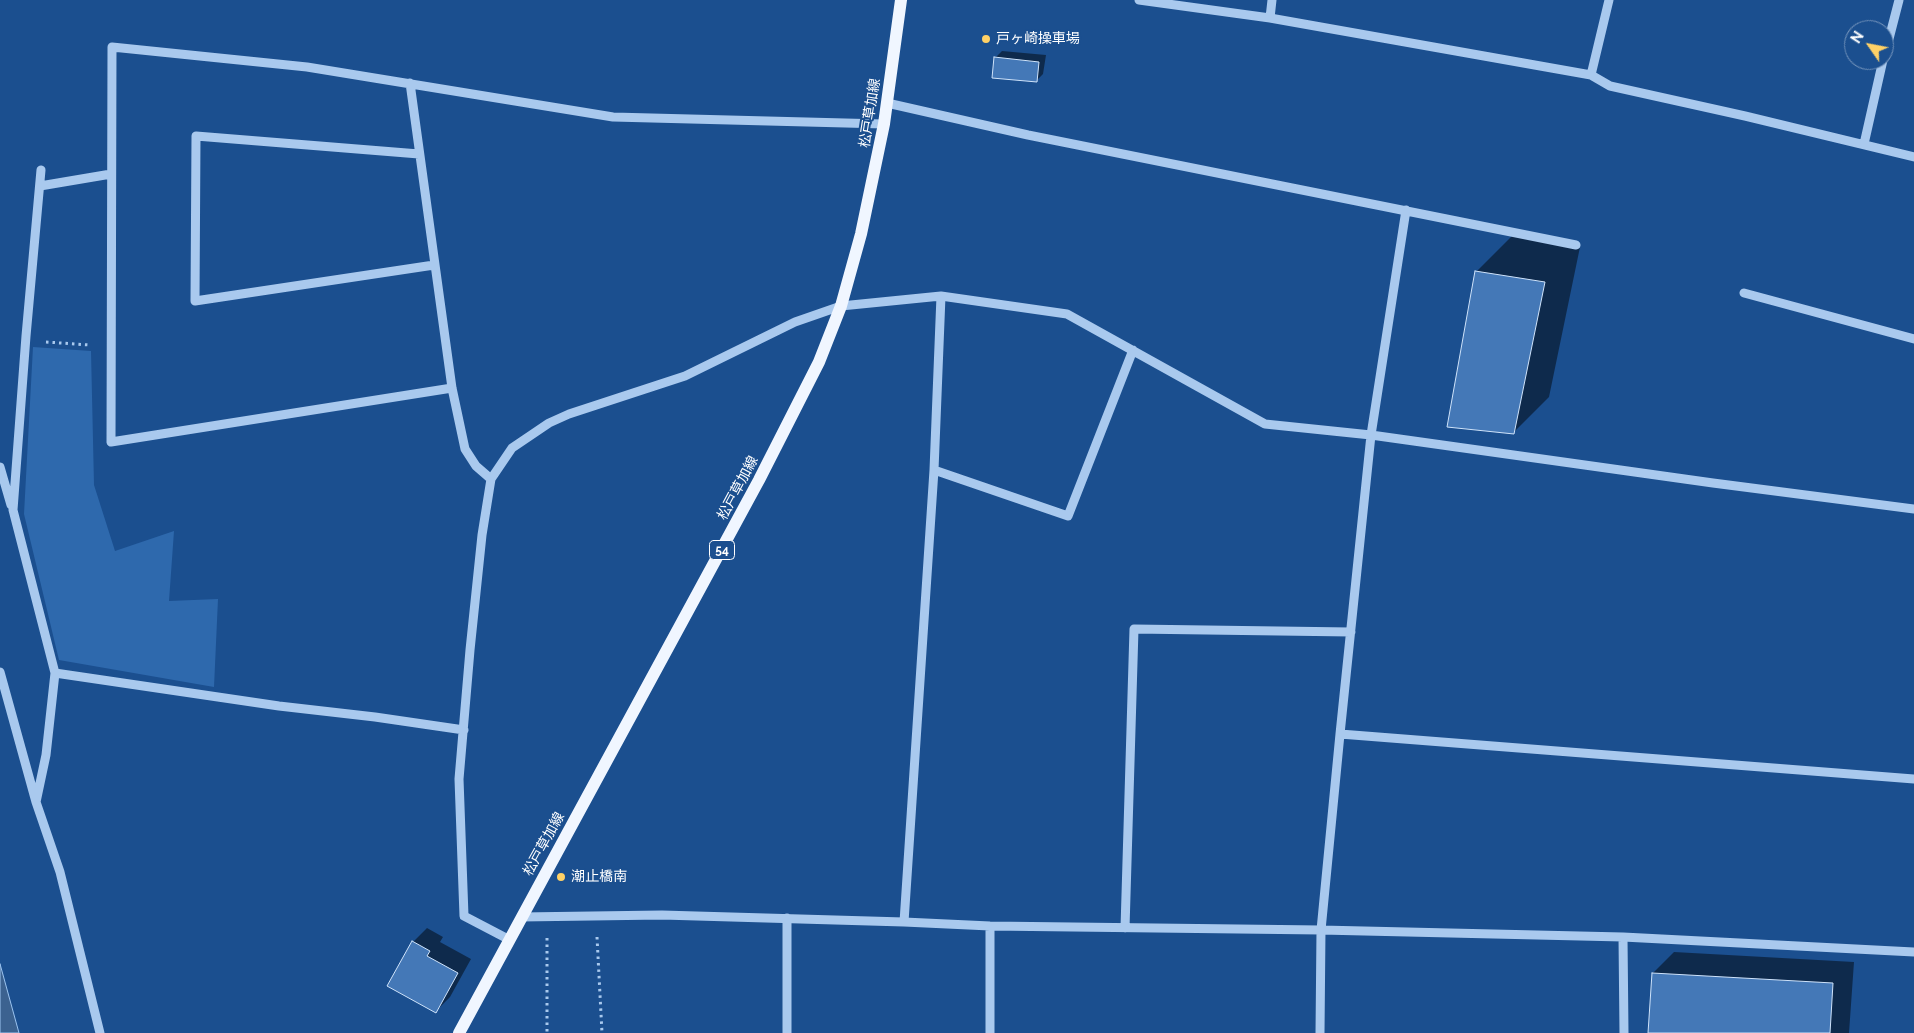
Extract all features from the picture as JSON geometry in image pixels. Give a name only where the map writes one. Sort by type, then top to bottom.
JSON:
[{"type":"main road","name":"松戸草加線","points":[[458,1033],[759,480],[819,362],[841,306],[861,234],[884,124],[902,0]]},
{"type":"street","points":[[1139,0],[1270,18],[1591,75],[1610,86],[1914,157]]},
{"type":"street","points":[[1270,18],[1272,0]]},
{"type":"street","points":[[1591,75],[1609,0]]},
{"type":"street","points":[[1894,20],[1899,0]]},
{"type":"street","points":[[452,388],[112,442],[112,47],[307,67],[613,117],[884,124]]},
{"type":"street","points":[[1864,144],[1881,70]]},
{"type":"street","points":[[410,83],[452,388],[464,448],[476,466],[490,479]]},
{"type":"street","points":[[887,104],[1028,135],[1576,245]]},
{"type":"street","points":[[419,154],[196,136],[195,301],[434,265]]},
{"type":"street","points":[[13,510],[41,170]]},
{"type":"street","points":[[40,186],[112,174]]},
{"type":"street","points":[[1320,1033],[1321,930],[1371,435],[1406,210]]},
{"type":"street","points":[[1744,293],[1914,339]]},
{"type":"street","points":[[904,922],[934,470],[941,296]]},
{"type":"street","points":[[508,939],[464,916],[459,779],[471,641],[490,479],[512,448],[549,423],[570,414],[685,376],[795,322],[841,306],[941,296],[1067,314],[1265,424],[1371,435],[1914,509]]},
{"type":"street","points":[[934,470],[1068,516],[1133,350]]},
{"type":"street","points":[[0,466],[55,673],[46,754],[36,802]]},
{"type":"street","points":[[1125,928],[1134,629],[1352,632]]},
{"type":"street","points":[[0,672],[36,802],[60,872],[100,1033]]},
{"type":"street","points":[[55,673],[279,706],[464,730]]},
{"type":"street","points":[[1340,734],[1914,779]]},
{"type":"street","points":[[520,917],[662,915],[990,926],[1321,930],[1623,937],[1914,952]]},
{"type":"street","points":[[787,918],[788,1033]]},
{"type":"street","points":[[990,926],[990,1033]]},
{"type":"street","points":[[1623,937],[1624,1033]]},
{"type":"path","points":[[26,340],[111,346]]},
{"type":"path","points":[[596,916],[602,1033]]},
{"type":"path","points":[[547,917],[547,1033]]},
{"type":"shaded area","points":[[33,347],[91,351],[94,485],[115,551],[174,531],[169,601],[218,599],[214,687],[59,660],[24,514]]},
{"type":"shaded area","points":[[0,964],[19,1033],[0,1033]]},
{"type":"building","points":[[994,57],[1039,62],[1037,82],[992,78]]},
{"type":"building","points":[[1475,271],[1545,282],[1514,434],[1447,427]]},
{"type":"building","points":[[412,941],[430,951],[427,956],[458,973],[436,1013],[387,986]]},
{"type":"building","points":[[1652,973],[1833,983],[1830,1033],[1648,1033]]},
{"type":"place","name":"戸ヶ崎操車場","points":[[986,39]]},
{"type":"place","name":"潮止橋南","points":[[561,877]]}]
